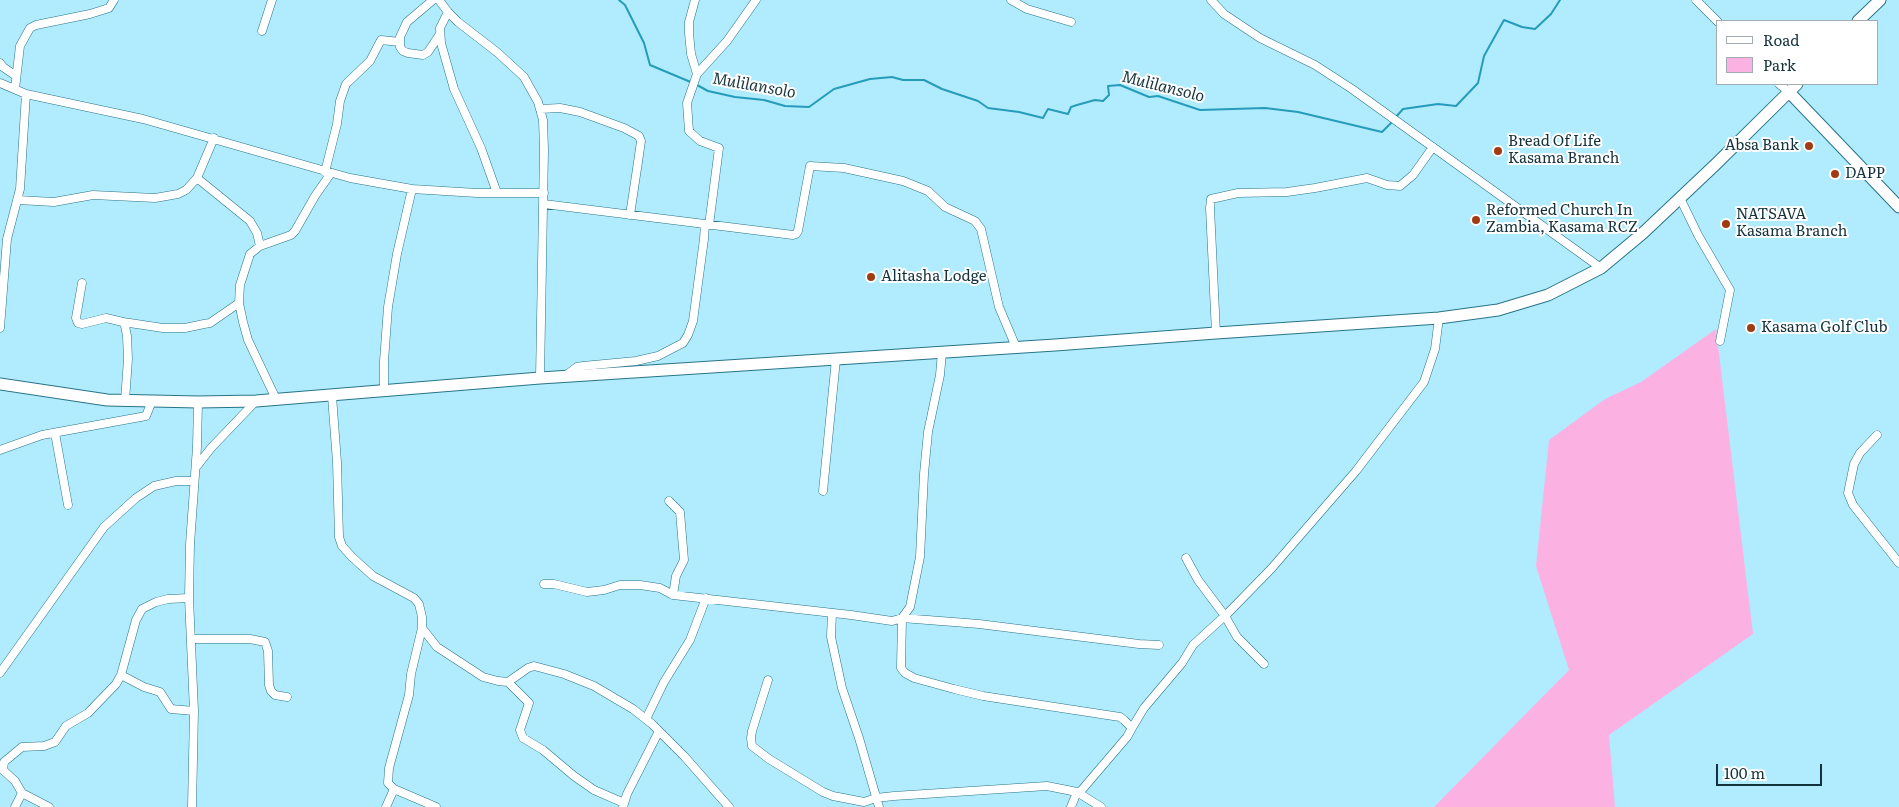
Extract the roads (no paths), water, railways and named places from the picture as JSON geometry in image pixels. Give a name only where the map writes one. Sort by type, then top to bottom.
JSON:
[{"type":"main road","points":[[1859,20],[1880,0]]},
{"type":"main road","points":[[0,384],[80,397],[126,401],[276,400],[540,378],[1439,318],[1498,310],[1522,304],[1562,289],[1600,268],[1643,233],[1793,88],[1899,207]]},
{"type":"street","points":[[15,89],[20,46],[30,28],[109,8],[114,0]]},
{"type":"street","points":[[262,31],[272,0]]},
{"type":"street","points":[[433,0],[407,22],[400,37],[400,42],[403,51],[423,55],[428,52],[440,34]]},
{"type":"street","points":[[439,0],[448,12],[469,32],[524,77],[532,89],[540,109],[544,150],[540,378]]},
{"type":"street","points":[[695,0],[689,22],[695,80]]},
{"type":"street","points":[[563,377],[577,367],[636,361],[658,356],[683,343],[688,335],[693,321],[704,239],[719,152],[716,146],[700,141],[689,131],[687,103],[695,80],[727,41],[756,0]]},
{"type":"street","points":[[1011,0],[1027,10],[1072,22]]},
{"type":"street","points":[[1211,0],[1224,14],[1260,38],[1315,65],[1352,89],[1600,268]]},
{"type":"street","points":[[1696,0],[1716,20]]},
{"type":"street","points":[[448,12],[442,22],[440,34],[454,89],[481,148],[497,193]]},
{"type":"street","points":[[276,400],[248,340],[239,303],[240,285],[247,261],[250,254],[260,246],[290,235],[295,231],[328,173],[340,101],[346,84],[370,61],[380,40],[400,42]]},
{"type":"street","points":[[0,63],[16,76]]},
{"type":"street","points":[[0,84],[26,94],[143,119],[214,138],[328,173],[412,189],[544,193]]},
{"type":"street","points":[[0,328],[2,280],[7,239],[18,200],[22,168],[26,94]]},
{"type":"street","points":[[540,109],[560,108],[580,112],[624,128],[639,136],[638,162],[630,214]]},
{"type":"street","points":[[18,200],[54,202],[85,195],[100,194],[166,197],[186,190],[197,178],[214,138]]},
{"type":"street","points":[[1216,333],[1211,199],[1238,193],[1305,189],[1367,178],[1387,185],[1400,186],[1413,175],[1433,147]]},
{"type":"street","points":[[544,204],[796,234],[810,166],[844,168],[903,181],[928,191],[945,207],[975,221],[981,229],[999,307],[1016,347]]},
{"type":"street","points":[[197,178],[250,221],[257,234],[260,246]]},
{"type":"street","points":[[384,391],[388,308],[397,254],[412,189]]},
{"type":"street","points":[[1680,198],[1698,235],[1730,290],[1720,341]]},
{"type":"street","points":[[82,282],[76,318],[78,323],[82,324],[106,318],[163,328],[195,326],[210,323],[239,303]]},
{"type":"street","points":[[1071,807],[1077,792],[1080,792],[1127,737],[1144,708],[1182,662],[1192,645],[1225,616],[1271,569],[1356,471],[1424,382],[1435,349],[1439,318]]},
{"type":"street","points":[[123,322],[128,344],[126,401]]},
{"type":"street","points":[[942,352],[940,375],[928,432],[920,557],[910,607],[902,618],[901,668],[905,673],[914,678],[983,696],[1120,717],[1132,728]]},
{"type":"street","points":[[823,492],[836,359]]},
{"type":"street","points":[[332,396],[337,462],[338,537],[342,546],[373,576],[414,598],[419,604],[422,628],[411,674],[403,722],[389,768],[388,783],[394,789],[436,807]]},
{"type":"street","points":[[196,466],[256,400]]},
{"type":"street","points":[[0,450],[27,439],[55,432],[146,416],[152,401]]},
{"type":"street","points":[[192,807],[194,711],[188,598],[198,402]]},
{"type":"street","points":[[55,432],[68,505]]},
{"type":"street","points":[[1877,435],[1860,453],[1854,464],[1848,493],[1853,506],[1899,563]]},
{"type":"street","points":[[0,673],[104,527],[136,498],[154,486],[176,481],[194,481]]},
{"type":"street","points":[[669,501],[680,512],[684,560],[676,576],[673,595]]},
{"type":"street","points":[[1186,558],[1198,580],[1225,616],[1237,637],[1264,664]]},
{"type":"street","points":[[544,584],[554,584],[587,592],[604,590],[620,585],[640,586],[660,588],[673,595],[892,621],[902,618],[979,624],[1159,645]]},
{"type":"street","points":[[49,807],[22,794],[14,781],[3,770],[4,762],[22,747],[44,746],[55,742],[66,726],[90,711],[116,684],[121,675],[136,620],[142,609],[156,602],[168,599],[188,598]]},
{"type":"street","points":[[646,719],[664,682],[690,640],[706,598]]},
{"type":"street","points":[[832,613],[831,637],[842,688],[879,807]]},
{"type":"street","points":[[422,628],[433,644],[440,650],[483,677],[508,682],[529,703],[520,730],[524,738],[594,790],[624,805],[659,731]]},
{"type":"street","points":[[191,639],[250,639],[265,642],[268,651],[271,691],[275,695],[287,697]]},
{"type":"street","points":[[508,682],[534,666],[552,670],[594,686],[646,719],[705,778],[729,807]]},
{"type":"street","points":[[121,675],[144,687],[160,692],[171,709],[194,711]]},
{"type":"street","points":[[768,680],[752,731],[752,746],[769,759],[823,792],[847,804],[876,798],[1047,786],[1077,792],[1101,807]]},
{"type":"street","points":[[386,807],[394,789]]},
{"type":"street","points":[[15,807],[22,794]]},
{"type":"waterway","name":"Mulilansolo","points":[[619,0],[625,5],[644,43],[650,65],[693,83]]},
{"type":"waterway","name":"Mulilansolo","points":[[1395,118],[1403,109],[1438,104],[1456,106],[1478,83],[1484,56],[1504,20],[1522,27],[1535,29],[1551,14],[1560,0]]},
{"type":"waterway","name":"Mulilansolo","points":[[697,85],[708,91],[735,97],[764,100],[785,106],[809,107],[834,89],[870,79],[892,77],[903,80],[924,80],[942,89],[978,101],[988,108],[1019,112],[1043,118],[1048,109],[1068,114],[1071,107],[1095,100],[1103,101],[1109,95],[1108,86],[1120,85],[1149,97],[1158,96],[1200,110],[1265,108],[1298,112],[1382,132],[1392,122]]},
{"type":"place","name":"Absa Bank","points":[[1809,146]]},
{"type":"place","name":"Bread Of Life Kasama Branch","points":[[1498,151]]},
{"type":"place","name":"DAPP","points":[[1835,174]]},
{"type":"place","name":"Reformed Church In Zambia, Kasama RCZ","points":[[1476,220]]},
{"type":"place","name":"NATSAVA Kasama Branch","points":[[1726,224]]},
{"type":"place","name":"Alitasha Lodge","points":[[871,277]]},
{"type":"place","name":"Kasama Golf Club","points":[[1751,328]]}]
